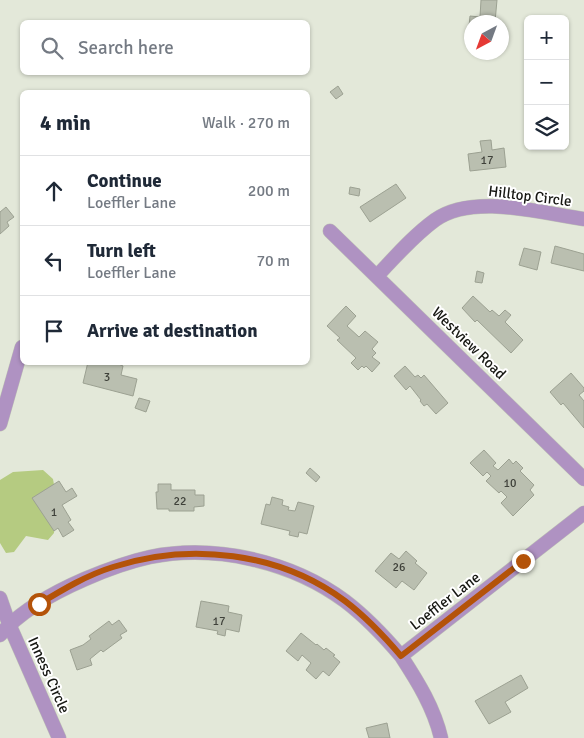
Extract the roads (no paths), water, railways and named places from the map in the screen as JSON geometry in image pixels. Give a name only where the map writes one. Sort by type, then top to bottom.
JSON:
[{"type":"street","name":"Hilltop Circle","points":[[377,276],[422,230],[436,219],[467,207],[497,206],[584,219]]},
{"type":"street","name":"Westview Road","points":[[330,230],[584,479]]},
{"type":"street","points":[[0,424],[20,354]]},
{"type":"street","name":"Loeffler Lane","points":[[401,656],[584,513]]},
{"type":"street","points":[[4,629],[39,604],[75,583],[112,567],[151,557],[192,553],[232,556],[271,564],[309,579],[344,600],[368,621],[401,656],[423,691],[441,738]]},
{"type":"street","name":"Inness Circle","points":[[0,598],[4,629],[60,738]]}]
